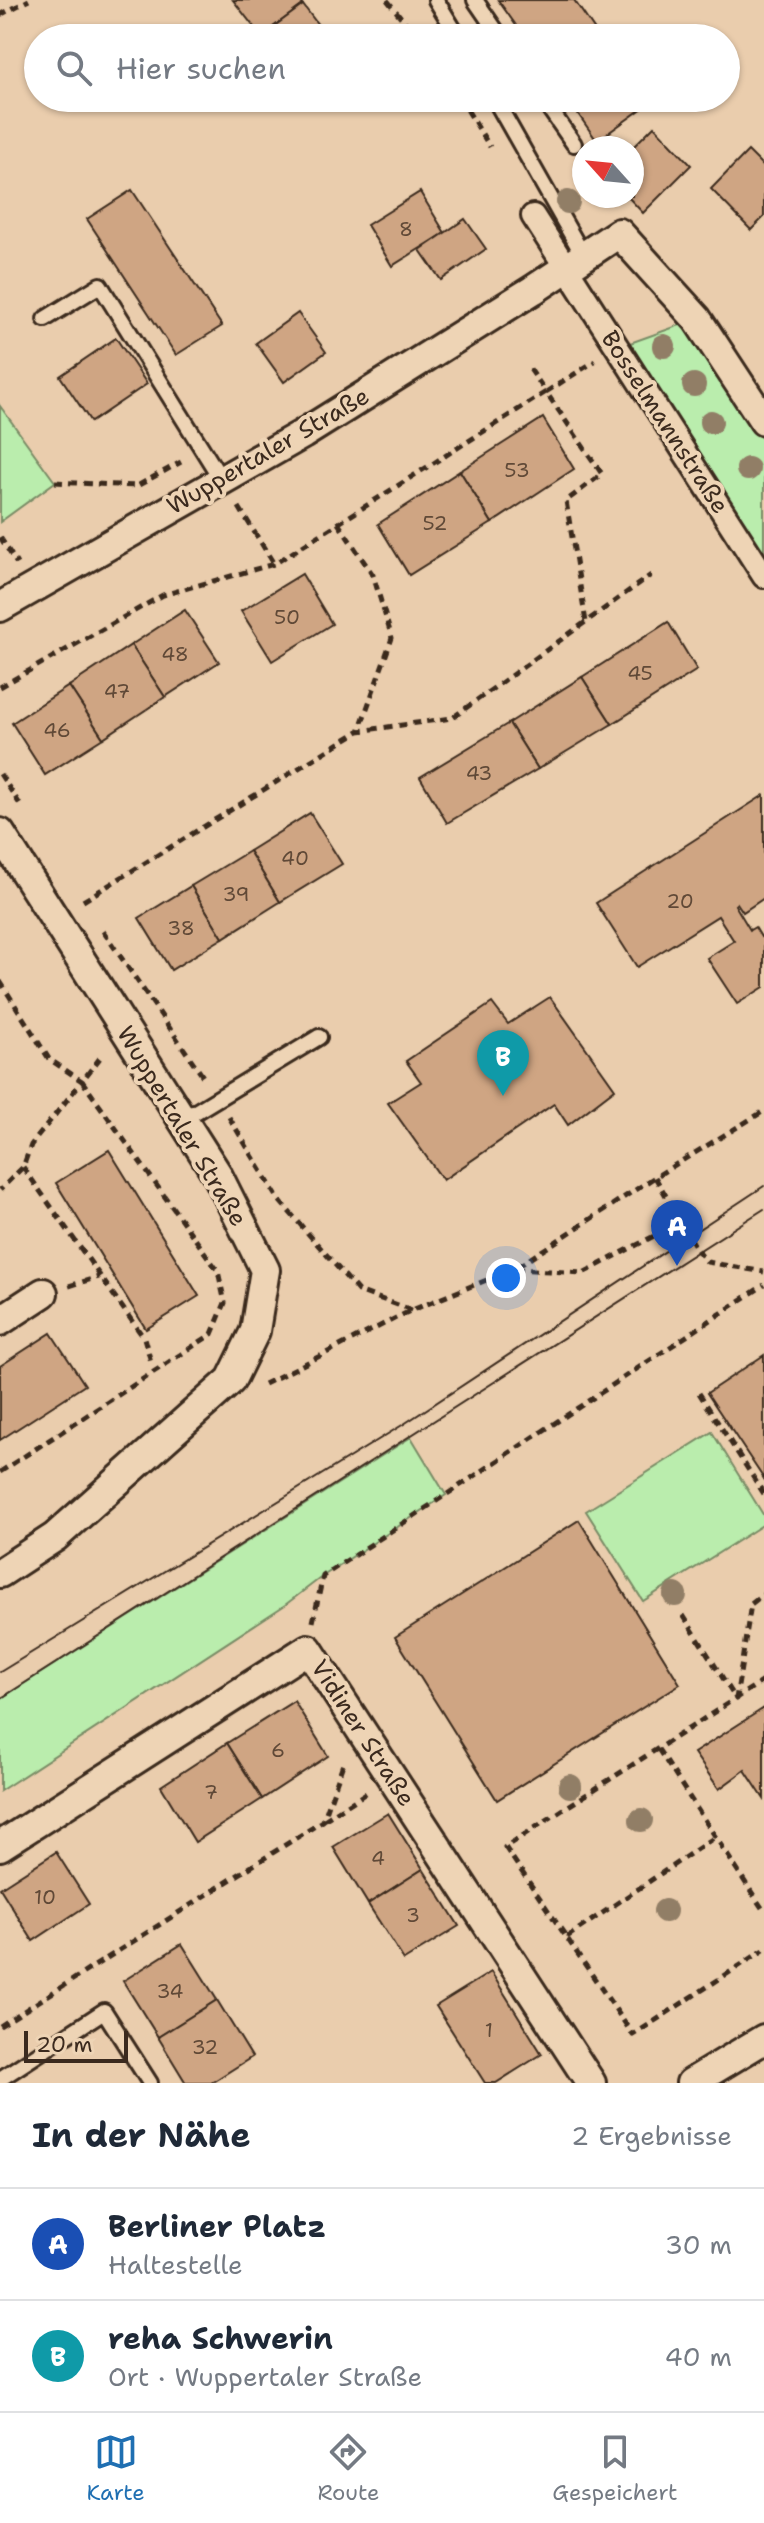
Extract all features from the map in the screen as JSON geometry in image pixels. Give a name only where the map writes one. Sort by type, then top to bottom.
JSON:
[{"type":"street","name":"Bosselmannstraße","points":[[533,216],[574,261],[616,348],[764,576]]},
{"type":"street","points":[[574,261],[619,233],[697,319],[764,421]]},
{"type":"street","name":"Wuppertaler Straße","points":[[0,607],[303,434],[574,261]]},
{"type":"street","name":"Wuppertaler Straße","points":[[0,833],[217,1174],[265,1270],[255,1331],[231,1380],[55,1537],[0,1573]]},
{"type":"street","points":[[0,1321],[43,1293]]},
{"type":"street","name":"Vidiner Straße","points":[[0,1846],[308,1649],[591,2083]]},
{"type":"street","points":[[691,2083],[764,2039]]},
{"type":"lane","points":[[436,0],[451,24]]},
{"type":"lane","points":[[475,0],[491,24]]},
{"type":"lane","points":[[501,112],[574,261]]},
{"type":"lane","points":[[552,112],[572,141]]},
{"type":"lane","points":[[45,319],[100,285],[221,479]]},
{"type":"lane","points":[[182,1120],[319,1037]]},
{"type":"lane","points":[[0,2079],[104,2011],[150,2083]]},
{"type":"path","points":[[0,15],[29,0]]},
{"type":"path","points":[[387,0],[407,24]]},
{"type":"path","points":[[0,687],[163,595],[274,564],[616,348]]},
{"type":"path","points":[[530,369],[602,474],[566,501],[586,622]]},
{"type":"path","points":[[55,482],[137,486],[203,450]]},
{"type":"path","points":[[221,479],[274,564]]},
{"type":"path","points":[[338,523],[373,575],[392,638],[359,731]]},
{"type":"path","points":[[91,913],[83,901],[359,731],[452,718],[651,575]]},
{"type":"path","points":[[0,774],[25,812]]},
{"type":"path","points":[[100,925],[218,1099],[279,1200],[358,1291],[412,1310]]},
{"type":"path","points":[[0,981],[49,1059],[82,1081],[218,1271],[225,1303],[212,1334],[0,1472]]},
{"type":"path","points":[[0,1190],[23,1167],[31,1145],[82,1081]]},
{"type":"path","points":[[262,1385],[412,1310],[514,1269],[655,1177],[764,1111]]},
{"type":"path","points":[[23,1167],[144,1338],[152,1365]]},
{"type":"path","points":[[655,1177],[707,1262],[764,1272]]},
{"type":"path","points":[[514,1269],[583,1273],[683,1221]]},
{"type":"path","points":[[308,1649],[323,1576],[764,1285]]},
{"type":"path","points":[[699,1393],[764,1494]]},
{"type":"path","points":[[736,1699],[751,1604],[764,1594]]},
{"type":"path","points":[[683,1615],[736,1699]]},
{"type":"path","points":[[764,1680],[505,1847],[633,2035],[764,1950]]},
{"type":"path","points":[[323,1821],[357,1724]]},
{"type":"path","points":[[658,1749],[764,1911]]},
{"type":"path","points":[[0,2026],[392,1776]]},
{"type":"path","points":[[567,1938],[715,1837]]},
{"type":"green space","points":[[697,319],[764,421],[764,576],[616,348]]},
{"type":"green space","points":[[0,406],[55,482],[0,522]]},
{"type":"green space","points":[[712,1432],[764,1516],[764,1524],[643,1601],[586,1511]]},
{"type":"green space","points":[[411,1437],[446,1495],[323,1576],[285,1605],[0,1791],[0,1699]]},
{"type":"building","points":[[233,0],[299,0],[303,5],[277,24],[252,24]]},
{"type":"building","points":[[498,0],[574,0],[590,24],[515,24]]},
{"type":"building","points":[[303,5],[317,24],[277,24]]},
{"type":"building","points":[[577,112],[637,112],[604,136],[594,136]]},
{"type":"building","points":[[654,126],[691,165],[643,213],[638,208],[644,208],[644,136]]},
{"type":"building","points":[[748,151],[764,167],[764,217],[751,230],[711,189]]},
{"type":"building","points":[[132,190],[222,326],[176,355],[87,219]]},
{"type":"building","points":[[420,192],[445,233],[392,266],[367,225]]},
{"type":"building","points":[[465,219],[486,249],[441,280],[420,250]]},
{"type":"building","points":[[298,313],[326,352],[284,382],[256,343]]},
{"type":"building","points":[[116,338],[147,384],[91,422],[60,376]]},
{"type":"building","points":[[543,418],[574,469],[492,523],[460,471]]},
{"type":"building","points":[[460,471],[492,523],[409,575],[378,524]]},
{"type":"building","points":[[302,574],[332,624],[272,661],[241,611]]},
{"type":"building","points":[[185,610],[219,662],[165,697],[131,645]]},
{"type":"building","points":[[668,622],[697,670],[612,724],[582,677]]},
{"type":"building","points":[[131,645],[165,697],[103,738],[69,686]]},
{"type":"building","points":[[582,677],[612,724],[538,769],[509,723]]},
{"type":"building","points":[[69,686],[103,738],[45,775],[12,723]]},
{"type":"building","points":[[509,723],[538,769],[447,823],[420,777]]},
{"type":"building","points":[[764,795],[764,898],[743,912],[737,903],[735,905],[750,930],[755,927],[761,937],[764,935],[764,987],[737,1004],[707,958],[734,941],[718,916],[637,967],[596,903]]},
{"type":"building","points":[[310,813],[342,864],[280,902],[249,851]]},
{"type":"building","points":[[249,851],[280,902],[223,938],[191,886]]},
{"type":"building","points":[[191,886],[223,938],[171,970],[139,918]]},
{"type":"building","points":[[550,997],[615,1089],[568,1125],[554,1104],[443,1180],[388,1103],[421,1082],[406,1061],[492,1003],[508,1024]]},
{"type":"building","points":[[109,1150],[199,1296],[146,1329],[56,1183]]},
{"type":"building","points":[[51,1333],[85,1385],[0,1440],[0,1366]]},
{"type":"building","points":[[764,1355],[764,1479],[707,1393]]},
{"type":"building","points":[[579,1520],[680,1684],[497,1800],[395,1637]]},
{"type":"building","points":[[294,1701],[328,1756],[262,1799],[227,1743]]},
{"type":"building","points":[[764,1708],[764,1799],[745,1770],[719,1789],[694,1753]]},
{"type":"building","points":[[227,1743],[262,1799],[195,1842],[161,1786]]},
{"type":"building","points":[[388,1813],[423,1869],[368,1904],[333,1847]]},
{"type":"building","points":[[56,1852],[89,1904],[33,1941],[0,1888]]},
{"type":"building","points":[[423,1869],[459,1926],[404,1960],[368,1904]]},
{"type":"building","points":[[182,1944],[217,2000],[158,2037],[123,1981]]},
{"type":"building","points":[[491,1972],[542,2054],[496,2083],[485,2083],[436,2006]]},
{"type":"building","points":[[217,2000],[252,2057],[211,2083],[186,2083],[158,2037]]},
{"type":"tram line","points":[[0,1672],[404,1424],[764,1186]]},
{"type":"tram line","points":[[0,1699],[764,1209]]},
{"type":"place","name":"reha Schwerin","points":[[503,1096]]},
{"type":"place","name":"Berliner Platz","points":[[677,1266]]}]
